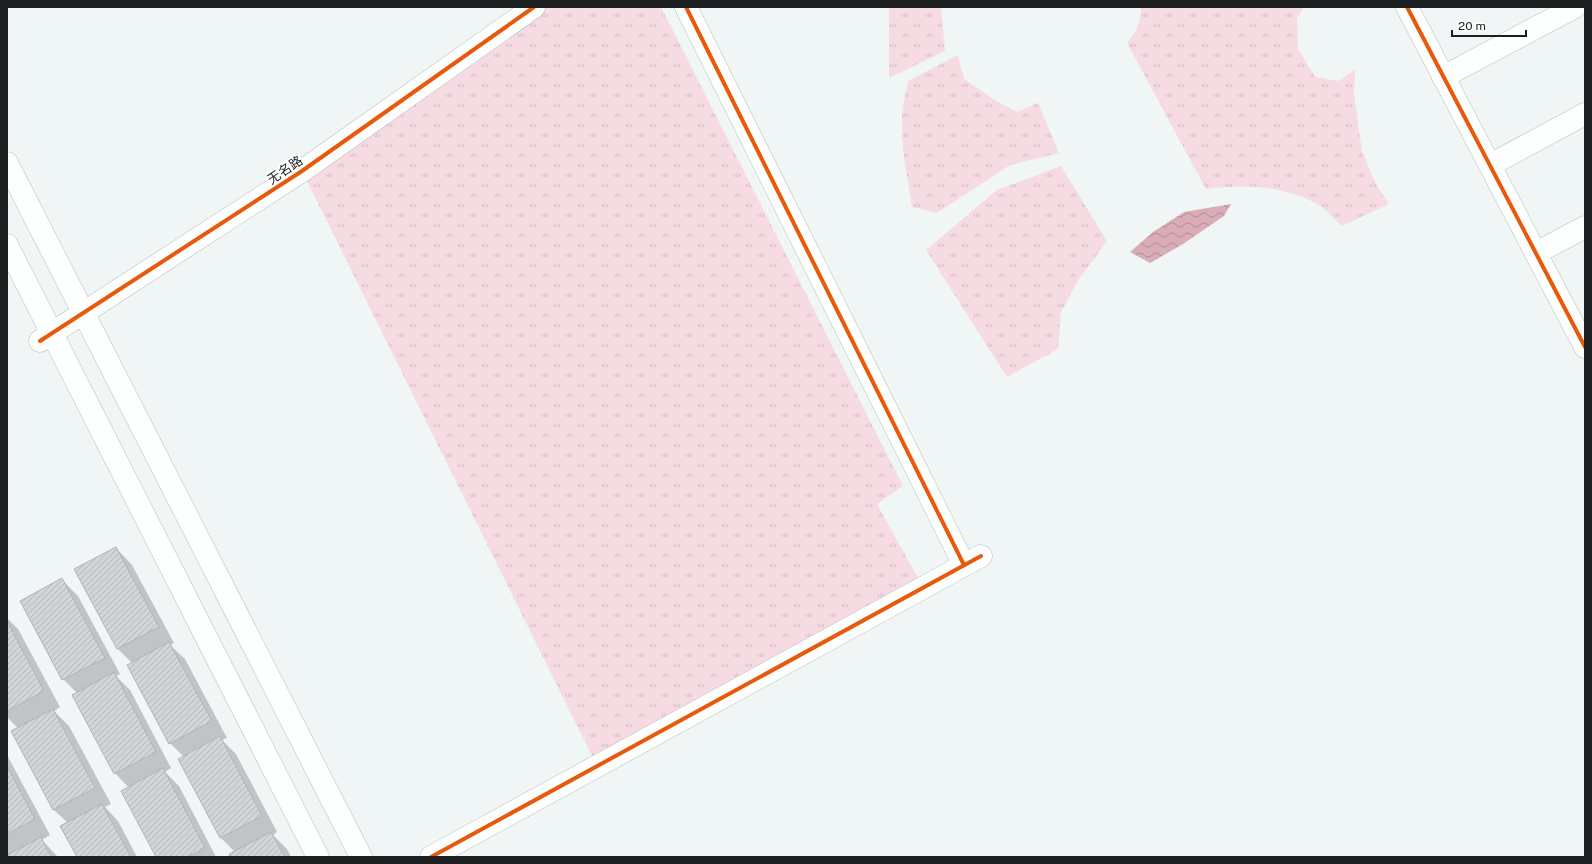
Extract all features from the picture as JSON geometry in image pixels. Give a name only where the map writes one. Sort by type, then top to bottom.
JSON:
[{"type":"street","name":"无名路","points":[[46,337],[302,171],[534,7]]},
{"type":"street","points":[[431,857],[973,560],[686,7]]},
{"type":"street","points":[[1407,7],[1584,344]]},
{"type":"street","points":[[1443,76],[1575,7]]},
{"type":"street","points":[[1490,165],[1585,114]]},
{"type":"street","points":[[7,163],[361,857]]},
{"type":"street","points":[[1536,253],[1585,227]]},
{"type":"street","points":[[7,245],[46,337],[318,857]]},
{"type":"green space","points":[[534,7],[661,7],[903,486],[877,504],[923,587],[597,766],[302,171]]},
{"type":"green space","points":[[889,7],[941,7],[945,51],[889,78]]},
{"type":"green space","points":[[1141,7],[1304,7],[1297,18],[1298,49],[1315,77],[1338,81],[1355,70],[1354,93],[1362,152],[1378,188],[1389,204],[1342,226],[1319,205],[1292,193],[1249,187],[1220,187],[1206,189],[1127,43],[1138,26]]},
{"type":"green space","points":[[958,55],[964,79],[993,99],[1017,112],[1038,103],[1059,153],[1010,165],[937,213],[912,207],[903,147],[903,109],[908,81]]},
{"type":"green space","points":[[1061,166],[1107,241],[1079,279],[1061,312],[1058,349],[1007,377],[926,250],[997,190]]},
{"type":"water","points":[[1231,204],[1224,216],[1183,244],[1150,263],[1130,252],[1153,232],[1184,212]]},
{"type":"building","points":[[116,547],[159,627],[117,649],[74,569]]},
{"type":"building","points":[[62,578],[105,658],[62,680],[20,601]]},
{"type":"building","points":[[7,621],[44,691],[7,711]]},
{"type":"building","points":[[169,642],[212,721],[169,744],[127,665]]},
{"type":"building","points":[[114,672],[156,752],[114,774],[72,695]]},
{"type":"building","points":[[53,709],[95,788],[53,810],[11,731]]},
{"type":"building","points":[[220,736],[262,816],[220,838],[178,759]]},
{"type":"building","points":[[7,766],[35,819],[7,834]]},
{"type":"building","points":[[163,768],[205,848],[187,857],[156,857],[121,791]]},
{"type":"building","points":[[102,804],[131,857],[77,857],[60,826]]},
{"type":"building","points":[[271,832],[285,857],[230,857],[229,854]]},
{"type":"building","points":[[41,837],[51,857],[7,857],[7,855]]},
{"type":"cycle path","points":[[40,341],[302,171],[534,7]]},
{"type":"cycle path","points":[[686,7],[964,565]]},
{"type":"cycle path","points":[[1407,7],[1585,347]]},
{"type":"cycle path","points":[[431,857],[981,556]]}]
